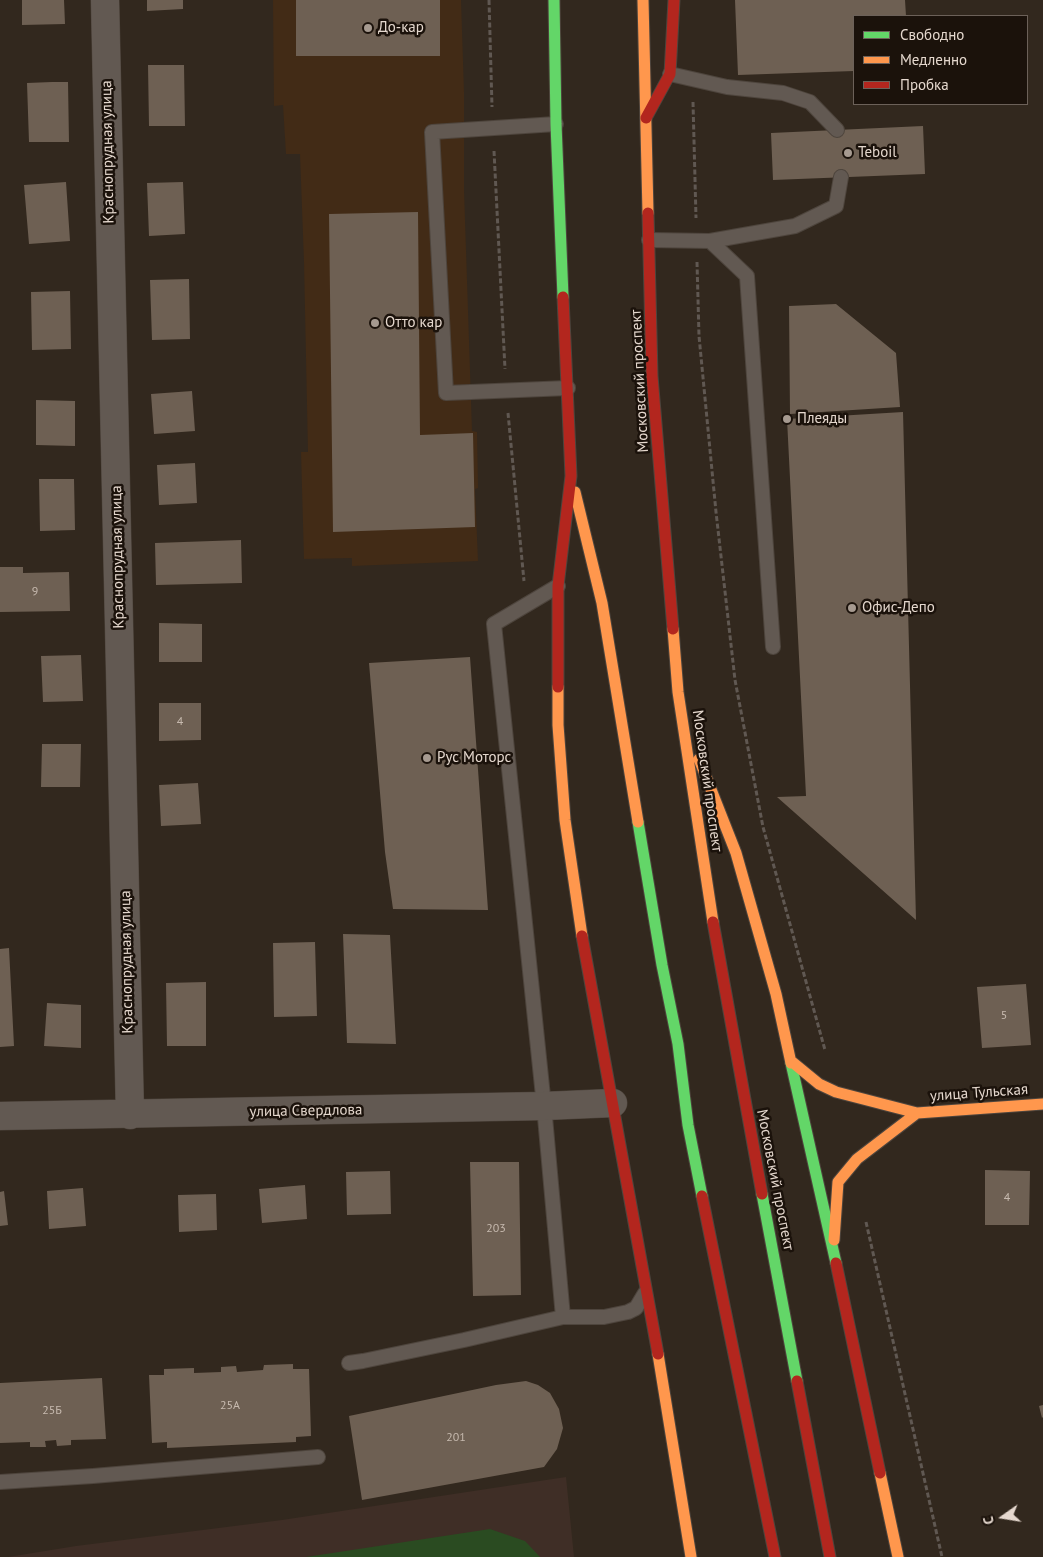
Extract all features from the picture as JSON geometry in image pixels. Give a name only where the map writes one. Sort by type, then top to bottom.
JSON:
[{"type":"main road","points":[[554,0],[556,124],[572,476],[558,586],[558,725],[565,820],[579,922],[613,1103],[691,1557]]},
{"type":"main road","name":"Московский проспект","points":[[643,0],[652,376],[678,682],[718,958],[830,1557]]},
{"type":"main road","points":[[646,118],[670,74],[674,0]]},
{"type":"main road","points":[[572,476],[602,602],[662,965],[678,1044],[688,1126],[775,1557]]},
{"type":"main road","points":[[683,718],[736,853],[776,994],[898,1557]]},
{"type":"main road","points":[[791,1061],[819,1084],[836,1092],[917,1113]]},
{"type":"main road","name":"улица Тульская","points":[[917,1113],[1043,1104]]},
{"type":"main road","points":[[833,1250],[838,1182],[857,1159],[917,1113]]},
{"type":"street","name":"Краснопрудная улица","points":[[105,0],[130,1115]]},
{"type":"street","name":"улица Свердлова","points":[[0,1116],[130,1115],[613,1103]]},
{"type":"lane","points":[[670,74],[727,87],[783,93],[810,102],[837,130]]},
{"type":"lane","points":[[556,124],[432,132],[446,393],[568,388]]},
{"type":"lane","points":[[649,240],[703,240],[795,226],[836,206],[841,177]]},
{"type":"lane","points":[[703,240],[747,276],[773,647]]},
{"type":"lane","points":[[558,586],[494,624],[544,1106],[563,1317]]},
{"type":"lane","points":[[348,1363],[464,1340],[563,1317],[604,1317],[628,1312],[636,1308],[646,1292]]},
{"type":"lane","points":[[0,1482],[318,1457]]},
{"type":"path","points":[[489,0],[493,128],[506,391],[526,605]]},
{"type":"path","points":[[692,79],[703,240],[700,336],[716,512],[735,680],[763,826],[836,1092]]},
{"type":"path","points":[[866,1218],[942,1557]]},
{"type":"shaded area","points":[[273,0],[461,0],[464,92],[464,190],[472,431],[477,432],[478,488],[475,489],[478,561],[352,566],[352,558],[304,559],[301,452],[308,452],[300,154],[286,154],[283,105],[274,106]]},
{"type":"shaded area","points":[[566,1477],[574,1557],[8,1557],[76,1546],[282,1520]]},
{"type":"green space","points":[[490,1529],[525,1541],[540,1557],[306,1557]]},
{"type":"building","points":[[22,0],[64,0],[65,24],[22,25]]},
{"type":"building","points":[[147,0],[183,0],[183,9],[147,11]]},
{"type":"building","name":"До-кар","points":[[296,0],[440,0],[440,56],[296,56]]},
{"type":"building","points":[[735,0],[905,0],[906,15],[853,15],[853,71],[738,75]]},
{"type":"building","points":[[148,65],[184,65],[185,126],[149,126]]},
{"type":"building","points":[[68,82],[69,142],[29,142],[27,83]]},
{"type":"building","name":"Teboil","points":[[923,126],[925,174],[773,180],[771,133]]},
{"type":"building","points":[[66,182],[70,241],[29,244],[24,185]]},
{"type":"building","points":[[183,182],[185,234],[149,236],[147,183]]},
{"type":"building","name":"Отто кар","points":[[418,212],[420,435],[473,433],[475,527],[333,532],[329,214]]},
{"type":"building","points":[[189,279],[190,339],[152,340],[150,280]]},
{"type":"building","points":[[70,291],[71,349],[32,350],[31,292]]},
{"type":"building","points":[[836,304],[896,353],[900,407],[790,414],[789,306]]},
{"type":"building","points":[[192,391],[195,431],[154,434],[151,394]]},
{"type":"building","points":[[36,400],[75,401],[75,446],[36,445]]},
{"type":"building","name":"Офис-Депо","points":[[903,412],[916,920],[777,797],[806,796],[787,419]]},
{"type":"building","points":[[195,463],[197,503],[159,505],[157,465]]},
{"type":"building","points":[[39,479],[74,479],[75,530],[40,531]]},
{"type":"building","points":[[241,540],[242,583],[156,585],[155,543]]},
{"type":"building","points":[[0,567],[23,567],[23,573],[69,572],[70,611],[0,612]]},
{"type":"building","points":[[159,623],[202,624],[202,662],[159,662]]},
{"type":"building","points":[[81,655],[83,701],[43,702],[41,656]]},
{"type":"building","name":"Рус Моторс","points":[[470,657],[488,910],[393,909],[385,852],[369,663]]},
{"type":"building","points":[[159,703],[201,703],[201,740],[159,741]]},
{"type":"building","points":[[42,744],[81,744],[80,787],[41,787]]},
{"type":"building","points":[[198,783],[201,824],[161,826],[159,785]]},
{"type":"building","points":[[343,934],[390,935],[396,1044],[347,1043]]},
{"type":"building","points":[[315,942],[317,1016],[274,1017],[273,943]]},
{"type":"building","points":[[9,948],[14,1046],[0,1047],[0,949]]},
{"type":"building","points":[[206,982],[206,1046],[167,1046],[166,983]]},
{"type":"building","points":[[1026,984],[1031,1045],[982,1048],[977,987]]},
{"type":"building","points":[[47,1003],[81,1005],[81,1048],[44,1046]]},
{"type":"building","points":[[470,1162],[519,1162],[521,1295],[473,1296]]},
{"type":"building","points":[[985,1170],[1030,1171],[1029,1225],[985,1225]]},
{"type":"building","points":[[390,1171],[391,1214],[347,1215],[346,1172]]},
{"type":"building","points":[[305,1185],[307,1219],[262,1223],[259,1189]]},
{"type":"building","points":[[83,1188],[86,1226],[49,1229],[47,1191]]},
{"type":"building","points":[[4,1191],[8,1225],[0,1226],[0,1192]]},
{"type":"building","points":[[216,1194],[217,1230],[179,1232],[178,1195]]},
{"type":"building","points":[[293,1364],[293,1369],[309,1369],[311,1436],[296,1437],[296,1442],[167,1448],[167,1442],[152,1443],[149,1375],[164,1375],[164,1369],[194,1368],[194,1373],[221,1372],[221,1367],[236,1366],[237,1372],[263,1370],[264,1365]]},
{"type":"building","points":[[102,1378],[106,1439],[71,1440],[71,1445],[57,1446],[56,1440],[45,1441],[46,1447],[30,1447],[30,1442],[0,1443],[0,1383]]},
{"type":"building","points":[[526,1381],[538,1385],[550,1393],[559,1409],[563,1428],[557,1449],[544,1467],[362,1500],[349,1416],[496,1385]]},
{"type":"building","points":[[1043,1405],[1043,1417],[1042,1418],[1039,1406]]},
{"type":"traffic: fast","points":[[554,0],[556,124],[563,297]]},
{"type":"traffic: fast","points":[[638,822],[662,965],[678,1044],[688,1125],[702,1196]]},
{"type":"traffic: fast","points":[[791,1063],[836,1263]]},
{"type":"traffic: fast","points":[[762,1194],[797,1381]]},
{"type":"traffic: slow","points":[[643,0],[648,213]]},
{"type":"traffic: slow","points":[[575,492],[602,603],[638,822]]},
{"type":"traffic: slow","points":[[673,629],[678,692],[713,922]]},
{"type":"traffic: slow","points":[[558,687],[558,725],[565,820],[582,936]]},
{"type":"traffic: slow","points":[[699,759],[736,853],[776,994],[791,1063]]},
{"type":"traffic: slow","points":[[791,1061],[819,1084],[836,1092],[917,1113],[1043,1104]]},
{"type":"traffic: slow","points":[[834,1240],[838,1182],[857,1159],[917,1113]]},
{"type":"traffic: slow","points":[[658,1354],[691,1557]]},
{"type":"traffic: slow","points":[[880,1473],[898,1557]]},
{"type":"traffic: jam","points":[[646,118],[670,74],[674,0]]},
{"type":"traffic: jam","points":[[648,213],[652,376],[673,629]]},
{"type":"traffic: jam","points":[[558,687],[558,586],[571,476],[563,297]]},
{"type":"traffic: jam","points":[[713,922],[762,1194]]},
{"type":"traffic: jam","points":[[582,936],[658,1354]]},
{"type":"traffic: jam","points":[[702,1196],[775,1557]]},
{"type":"traffic: jam","points":[[836,1263],[880,1473]]},
{"type":"traffic: jam","points":[[797,1381],[830,1557]]},
{"type":"place","name":"До-кар","points":[[368,28]]},
{"type":"place","name":"Teboil","points":[[848,153]]},
{"type":"place","name":"Отто кар","points":[[375,323]]},
{"type":"place","name":"Плеяды","points":[[787,419]]},
{"type":"place","name":"Офис-Депо","points":[[852,608]]},
{"type":"place","name":"Рус Моторс","points":[[427,758]]}]
